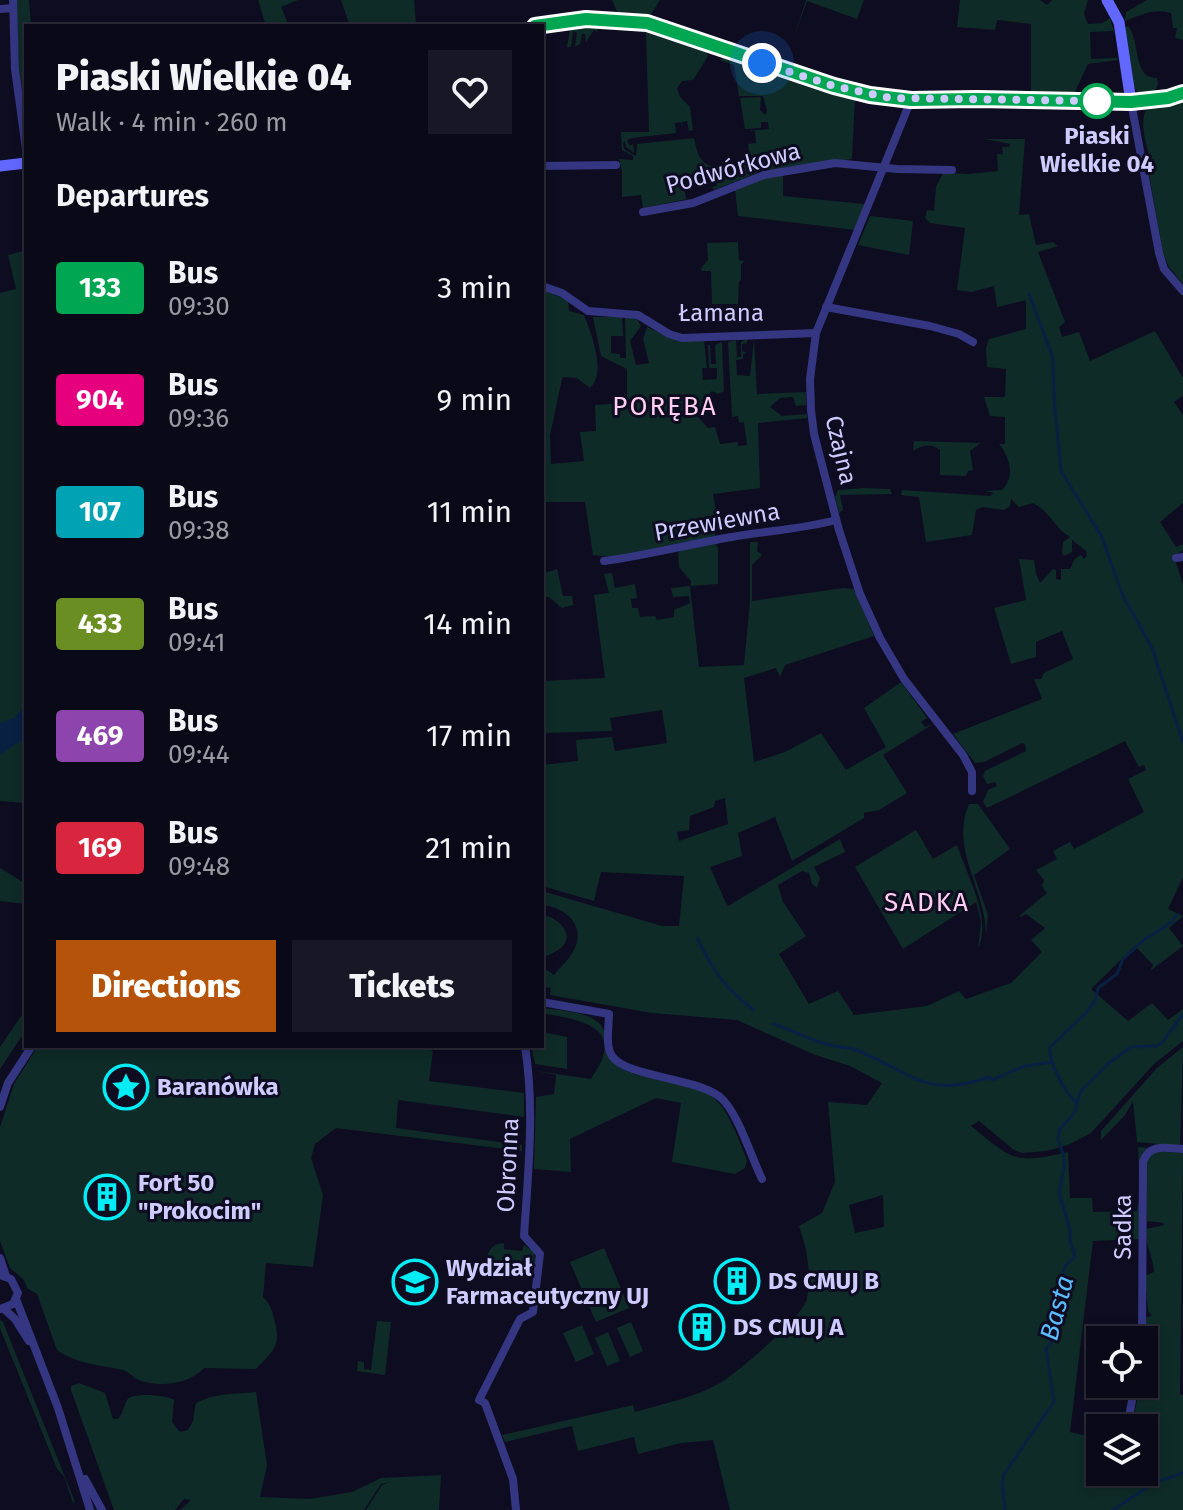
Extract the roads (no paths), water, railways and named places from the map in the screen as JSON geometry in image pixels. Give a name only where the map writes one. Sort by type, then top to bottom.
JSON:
[{"type":"street","points":[[1107,0],[1119,22],[1159,253],[1164,269],[1183,291]]},
{"type":"street","points":[[0,9],[13,4],[15,69],[24,134]]},
{"type":"street","points":[[544,25],[586,19],[647,23],[834,86],[870,95],[911,100],[1131,102],[1183,93]]},
{"type":"street","name":"Czajna","points":[[911,100],[816,333],[810,379],[812,422],[852,574],[880,638],[915,695],[963,755],[972,772],[972,791]]},
{"type":"street","points":[[0,166],[24,163]]},
{"type":"street","name":"Podwórkowa","points":[[643,212],[693,203],[764,175],[835,163],[952,170]]},
{"type":"street","points":[[544,166],[616,165]]},
{"type":"street","name":"Łamana","points":[[544,287],[562,293],[588,311],[638,315],[660,330],[682,338],[816,333]]},
{"type":"street","points":[[826,307],[930,326],[959,334],[973,342]]},
{"type":"street","name":"Przewiewna","points":[[604,561],[836,520]]},
{"type":"street","points":[[544,1002],[609,1014],[609,1050],[612,1057],[625,1067],[696,1085],[718,1096],[728,1107],[762,1179]]},
{"type":"street","points":[[0,1107],[8,1083],[31,1048]]},
{"type":"street","name":"Obronna","points":[[516,1510],[513,1479],[485,1403],[479,1400],[520,1319],[533,1312],[540,1260],[539,1250],[524,1236],[531,1105],[525,1048]]},
{"type":"street","name":"Sadka","points":[[1142,1326],[1144,1157],[1154,1148],[1183,1149]]},
{"type":"street","points":[[0,1258],[3,1275],[15,1283],[16,1299],[79,1470],[90,1510]]},
{"type":"street","points":[[16,1299],[2,1309],[15,1319],[32,1345]]},
{"type":"street","points":[[79,1470],[102,1510]]},
{"type":"water","points":[[24,706],[24,742],[17,743],[0,755],[0,723],[14,718]]},
{"type":"waterway","points":[[1029,294],[1053,358],[1061,471],[1102,537],[1122,594],[1152,648],[1183,742]]},
{"type":"waterway","points":[[1076,1102],[1058,1076],[1050,1047],[1087,1012],[1095,1001],[1098,988],[1117,974],[1123,959],[1144,940],[1172,922],[1176,915]]},
{"type":"waterway","points":[[697,938],[721,978],[754,1010]]},
{"type":"waterway","name":"Basta","points":[[1005,1510],[1004,1474],[1054,1402],[1046,1349],[1053,1340],[1064,1301],[1065,1266],[1075,1257],[1059,1193],[1064,1168],[1058,1139],[1060,1129],[1075,1112],[1080,1092],[1109,1063],[1131,1047],[1162,1043],[1183,1014]]},
{"type":"waterway","points":[[774,1024],[826,1044],[856,1050],[933,1084],[967,1083],[989,1077],[992,1080],[1025,1066],[1052,1062]]},
{"type":"waterway","points":[[1113,1510],[1154,1483],[1183,1473]]},
{"type":"place","name":"Piaski Wielkie 04","points":[[1097,101]]},
{"type":"place","name":"Baranówka","points":[[126,1087]]},
{"type":"place","name":"Fort 50 \"Prokocim\"","points":[[107,1197]]},
{"type":"place","name":"DS CMUJ B","points":[[737,1281]]},
{"type":"place","name":"Wydział Farmaceutyczny UJ","points":[[415,1282]]},
{"type":"place","name":"DS CMUJ A","points":[[702,1327]]},
{"type":"district","name":"PORĘBA","points":[[665,406]]},
{"type":"district","name":"SADKA","points":[[927,902]]}]
